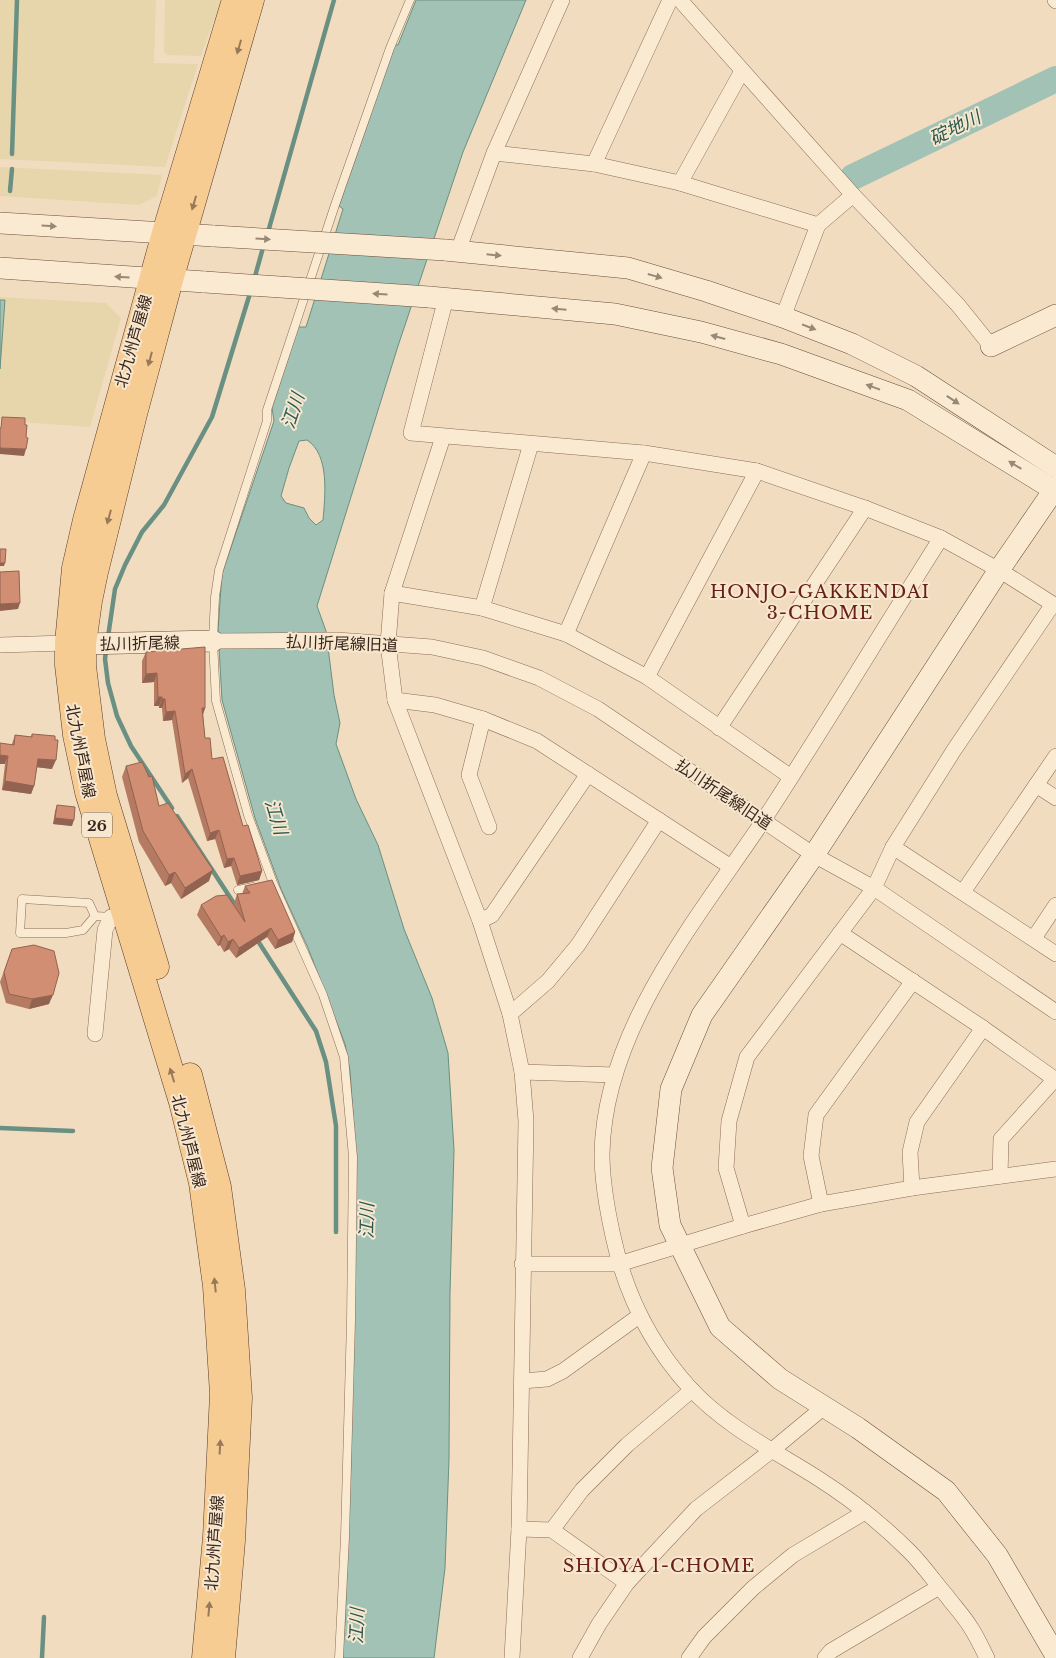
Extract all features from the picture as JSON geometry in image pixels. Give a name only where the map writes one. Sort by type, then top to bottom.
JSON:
[{"type":"main road","name":"北九州芦屋線","points":[[204,1658],[215,1537],[222,1394],[215,1286],[201,1183],[178,1092],[87,792],[75,735],[67,665],[75,644],[74,568],[85,520],[161,280],[234,0]]},
{"type":"main road","name":"北九州芦屋線","points":[[174,234],[252,0]]},
{"type":"main road","name":"北九州芦屋線","points":[[125,916],[199,1106],[219,1187],[233,1290],[240,1398],[233,1541],[223,1658]]},
{"type":"street","points":[[451,251],[562,0]]},
{"type":"street","points":[[594,164],[670,0]]},
{"type":"street","points":[[680,0],[853,195],[958,305],[991,346],[1056,315]]},
{"type":"street","points":[[680,183],[742,71]]},
{"type":"street","points":[[494,153],[594,164],[680,183],[818,225]]},
{"type":"street","points":[[783,317],[818,225],[853,195]]},
{"type":"street","points":[[0,223],[451,251],[628,268],[706,291],[783,317],[852,344],[916,376],[1056,467]]},
{"type":"street","points":[[0,268],[437,298],[615,314],[701,332],[781,354],[908,400],[1055,489],[814,855],[702,1015],[671,1089],[662,1168],[670,1225],[720,1326],[780,1379],[858,1428],[946,1491],[997,1555],[1056,1656]]},
{"type":"street","points":[[437,298],[411,433],[644,453],[756,471],[865,508],[941,538],[1000,570],[1054,605],[954,750],[894,847],[874,888],[747,1057],[728,1120],[726,1168],[743,1226]]},
{"type":"street","points":[[443,437],[392,593],[388,644],[395,700],[480,920],[510,1014],[522,1072],[526,1121],[522,1264],[522,1381],[519,1529],[512,1658]]},
{"type":"street","points":[[482,608],[532,444]]},
{"type":"street","points":[[566,634],[644,453]]},
{"type":"street","points":[[647,677],[756,471]]},
{"type":"street","points":[[719,728],[865,508]]},
{"type":"street","points":[[941,538],[791,777],[651,989],[632,1028],[614,1075],[606,1112],[602,1154],[605,1198],[619,1264],[639,1316],[666,1360],[692,1390],[731,1423],[771,1451],[820,1480],[865,1512],[911,1553],[970,1625],[987,1658]]},
{"type":"street","points":[[392,593],[482,608],[566,634],[647,677],[791,777]]},
{"type":"street","name":"払川折尾線旧道","points":[[216,641],[337,640],[432,647],[483,658],[539,678],[598,709],[814,855],[874,888],[1056,1012]]},
{"type":"street","name":"払川折尾線","points":[[75,644],[216,641]]},
{"type":"street","points":[[0,645],[75,644]]},
{"type":"street","points":[[395,700],[435,705],[483,719],[537,741],[731,867]]},
{"type":"street","points":[[483,719],[469,775],[489,827]]},
{"type":"street","points":[[963,892],[1056,756]]},
{"type":"street","points":[[480,920],[492,915],[588,774]]},
{"type":"street","points":[[1036,785],[1056,798]]},
{"type":"street","points":[[510,1014],[548,981],[578,945],[659,820]]},
{"type":"street","points":[[894,847],[1056,954]]},
{"type":"street","points":[[1034,938],[1056,905]]},
{"type":"street","points":[[95,1034],[105,930],[125,916]]},
{"type":"street","points":[[840,933],[983,1028],[1055,1080],[1001,1139],[1000,1176]]},
{"type":"street","points":[[821,1204],[811,1156],[816,1115],[913,981]]},
{"type":"street","points":[[912,1188],[910,1152],[917,1122],[983,1028]]},
{"type":"street","points":[[522,1072],[614,1075]]},
{"type":"street","points":[[522,1264],[619,1264],[680,1244],[821,1204],[912,1188],[1056,1169]]},
{"type":"street","points":[[522,1381],[547,1380],[563,1372],[639,1316]]},
{"type":"street","points":[[552,1530],[582,1490],[626,1445],[692,1390]]},
{"type":"street","points":[[580,1658],[599,1624],[626,1583],[696,1509],[824,1407]]},
{"type":"street","points":[[689,1658],[704,1637],[753,1588],[793,1555],[865,1512]]},
{"type":"street","points":[[519,1529],[552,1530],[626,1583]]},
{"type":"street","points":[[825,1658],[832,1651],[939,1587]]},
{"type":"lane","points":[[338,1658],[346,1537],[353,1157],[344,1058],[337,1032],[304,951],[273,883],[248,815],[216,701],[215,597],[219,570],[267,421],[268,410],[294,327],[390,48],[410,0]]},
{"type":"lane","points":[[238,890],[273,883]]},
{"type":"lane","points":[[95,916],[89,903],[22,899],[20,933],[66,933],[83,930],[95,916],[125,916]]},
{"type":"shaded area","points":[[0,0],[156,0],[154,63],[198,64],[165,167],[0,159]]},
{"type":"shaded area","points":[[165,0],[222,0],[201,56],[167,55],[164,52]]},
{"type":"shaded area","points":[[0,167],[162,175],[157,196],[139,205],[0,196]]},
{"type":"shaded area","points":[[0,297],[106,303],[121,318],[90,427],[0,419]]},
{"type":"water","name":"江川","points":[[416,0],[526,0],[463,152],[398,346],[317,606],[326,631],[334,695],[340,723],[336,744],[356,799],[378,845],[404,929],[432,998],[448,1053],[454,1150],[450,1293],[449,1459],[445,1568],[434,1658],[342,1658],[351,1459],[356,1157],[350,1071],[345,1044],[308,948],[281,889],[255,818],[222,700],[218,630],[222,574],[274,421],[272,408],[298,327],[306,327],[343,209],[339,206],[395,45],[398,45]],"holes":[[[307,440],[314,447],[323,466],[325,488],[323,520],[316,525],[309,518],[304,508],[286,503],[281,496],[299,441]]]},
{"type":"water","points":[[0,300],[5,300],[0,369]]},
{"type":"building","points":[[2,417],[25,418],[25,425],[27,425],[26,437],[28,438],[26,449],[0,448]]},
{"type":"building","points":[[0,549],[6,549],[5,563],[0,563]]},
{"type":"building","points":[[19,571],[20,603],[0,604],[0,572]]},
{"type":"building","points":[[205,647],[205,708],[202,708],[205,738],[210,738],[212,759],[223,757],[243,826],[248,825],[262,871],[240,876],[234,858],[227,859],[219,830],[210,833],[192,769],[185,774],[175,711],[166,712],[165,699],[158,697],[157,673],[146,674],[146,652]]},
{"type":"building","points":[[32,734],[55,736],[55,740],[58,740],[56,760],[38,759],[34,786],[5,781],[8,756],[0,755],[0,743],[14,745],[15,735],[32,737]]},
{"type":"building","points":[[142,762],[149,777],[152,776],[159,806],[168,803],[213,870],[185,888],[175,872],[169,875],[143,831],[126,766]]},
{"type":"building","points":[[57,805],[75,807],[74,820],[55,818]]},
{"type":"building","points":[[272,880],[295,932],[278,940],[271,928],[239,948],[233,939],[228,942],[224,935],[221,937],[201,905],[216,896],[227,895],[245,922],[237,894],[250,893],[245,886]]},
{"type":"building","points":[[34,945],[54,951],[59,973],[53,995],[32,999],[9,994],[4,972],[12,949]]},
{"type":"waterway","points":[[12,154],[17,0]]},
{"type":"waterway","points":[[268,232],[334,0]]},
{"type":"waterway","name":"碇地川","points":[[853,177],[1056,79]]},
{"type":"waterway","points":[[10,191],[12,169]]},
{"type":"waterway","points":[[254,280],[264,244]]},
{"type":"waterway","points":[[108,637],[115,589],[125,565],[142,532],[164,505],[212,417],[251,290]]},
{"type":"waterway","points":[[106,650],[105,659],[108,683],[117,716],[131,746],[172,808]]},
{"type":"waterway","points":[[177,816],[237,908]]},
{"type":"waterway","points":[[256,938],[316,1031],[326,1062],[336,1126],[336,1232]]},
{"type":"waterway","points":[[0,1128],[73,1131]]},
{"type":"waterway","points":[[42,1658],[44,1617]]},
{"type":"district","name":"HONJO-GAKKENDAI 3-CHOME","points":[[820,602]]},
{"type":"district","name":"SHIOYA 1-CHOME","points":[[659,1566]]}]
